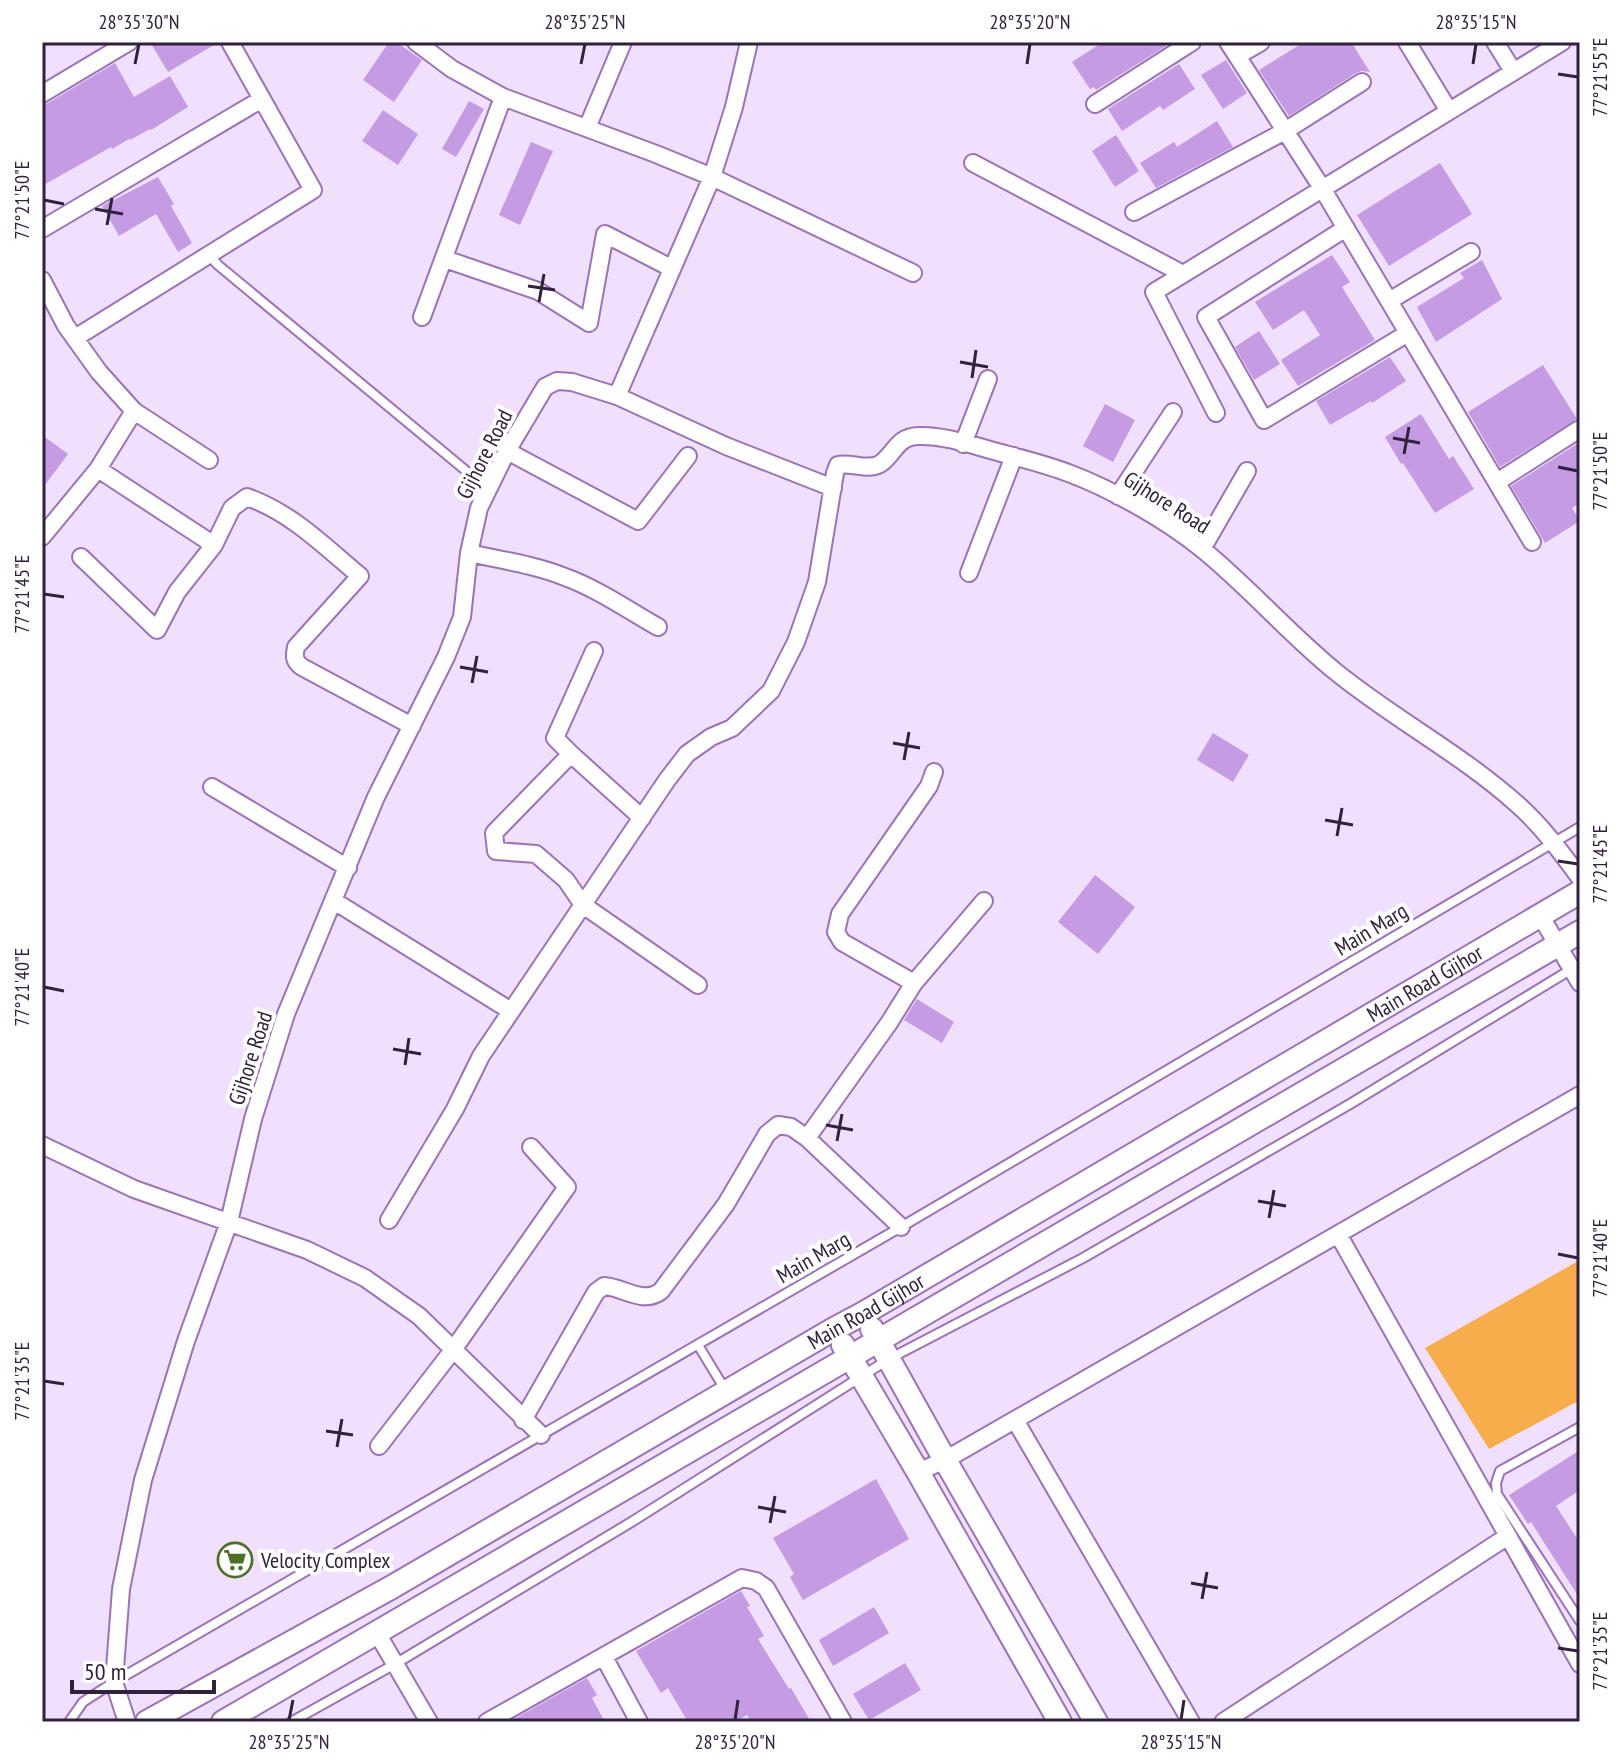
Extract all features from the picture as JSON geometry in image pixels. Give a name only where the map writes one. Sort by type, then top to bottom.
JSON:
[{"type":"street","points":[[42,94],[129,42]]},
{"type":"street","points":[[75,338],[313,190],[230,42]]},
{"type":"street","points":[[587,128],[623,42]]},
{"type":"street","points":[[617,396],[712,177],[734,107],[749,42]]},
{"type":"street","points":[[1095,104],[1192,42]]},
{"type":"street","points":[[1261,42],[1232,49],[1322,188],[1532,542]]},
{"type":"street","points":[[1407,42],[1449,111]]},
{"type":"street","points":[[1495,42],[1513,71]]},
{"type":"street","points":[[1216,413],[1154,292],[1562,42]]},
{"type":"street","points":[[424,44],[452,69],[503,97],[712,177],[913,273]]},
{"type":"street","points":[[1134,212],[1285,131],[1362,82]]},
{"type":"street","points":[[422,317],[503,97]]},
{"type":"street","points":[[42,229],[262,99]]},
{"type":"street","points":[[973,163],[1183,274]]},
{"type":"street","points":[[1346,228],[1206,317],[1264,420],[1408,333]]},
{"type":"street","points":[[445,259],[538,291],[589,323],[605,234],[671,268]]},
{"type":"street","points":[[1389,301],[1471,252]]},
{"type":"street","points":[[42,280],[66,326],[99,372],[134,411],[209,460]]},
{"type":"street","points":[[963,444],[988,379]]},
{"type":"street","name":"Gijhore Road","points":[[127,1722],[114,1682],[121,1589],[143,1480],[186,1341],[229,1222],[253,1119],[286,1014],[376,797],[446,657],[462,617],[469,553],[479,508],[507,451],[545,387],[557,381],[572,382],[617,396],[726,446],[833,488],[838,465],[847,463],[864,467],[879,464],[904,439],[918,436],[1014,456],[1071,474],[1118,496],[1202,549],[1335,672],[1458,757],[1518,805],[1553,842],[1580,878]]},
{"type":"street","points":[[42,537],[98,469],[134,411]]},
{"type":"street","points":[[1118,496],[1173,412]]},
{"type":"street","points":[[1497,482],[1578,430]]},
{"type":"street","points":[[507,451],[638,521],[688,456]]},
{"type":"street","points":[[969,573],[1014,456]]},
{"type":"street","points":[[98,469],[214,545]]},
{"type":"street","points":[[1202,549],[1247,471]]},
{"type":"street","points":[[389,1220],[455,1109],[481,1056],[687,754],[711,737],[732,728],[771,691],[796,642],[817,582],[833,488]]},
{"type":"street","points":[[81,557],[157,630],[177,592],[214,545],[232,508],[247,497],[269,505],[289,517],[360,576],[296,647],[296,662],[412,726]]},
{"type":"street","points":[[469,553],[565,577],[658,627]]},
{"type":"street","points":[[594,651],[555,738],[642,818]]},
{"type":"street","points":[[571,754],[494,833],[496,851],[536,854],[566,880],[583,905],[698,985]]},
{"type":"street","points":[[914,983],[842,942],[836,932],[840,914],[929,786],[934,772]]},
{"type":"street","points":[[212,787],[348,868]]},
{"type":"street","name":"Main Road Gijhor","points":[[147,1722],[392,1587],[1580,892]]},
{"type":"street","points":[[334,901],[511,1011]]},
{"type":"street","points":[[807,1138],[914,983],[984,901]]},
{"type":"street","points":[[1540,915],[1577,972]]},
{"type":"street","name":"Main Road Gijhor","points":[[223,1722],[850,1356],[884,1350],[1580,932]]},
{"type":"street","points":[[918,1472],[945,1460],[1580,1095]]},
{"type":"street","points":[[523,1420],[596,1292],[604,1286],[616,1287],[638,1296],[653,1297],[661,1291],[726,1204],[767,1134],[778,1125],[791,1127],[807,1138],[901,1227]]},
{"type":"street","points":[[42,1145],[134,1189],[307,1250],[365,1278],[419,1316],[541,1435]]},
{"type":"street","points":[[379,1446],[453,1350],[567,1187],[531,1147]]},
{"type":"street","points":[[1338,1234],[1580,1664]]},
{"type":"street","points":[[864,1313],[1096,1722]]},
{"type":"street","points":[[834,1329],[1060,1722]]},
{"type":"street","points":[[1015,1420],[1191,1722]]},
{"type":"street","points":[[1223,1722],[1508,1536]]},
{"type":"street","points":[[487,1722],[742,1578],[756,1581],[766,1588],[843,1722]]},
{"type":"street","points":[[377,1633],[429,1722]]},
{"type":"street","points":[[604,1657],[639,1722]]},
{"type":"lane","points":[[208,255],[488,489]]},
{"type":"lane","name":"Main Marg","points":[[69,1722],[83,1702],[114,1682],[901,1227],[1580,827]]},
{"type":"lane","points":[[291,1722],[395,1664],[633,1521],[861,1376],[884,1350],[1083,1258],[1577,972]]},
{"type":"lane","points":[[698,1345],[726,1392]]},
{"type":"lane","points":[[1580,1427],[1500,1471],[1496,1483],[1497,1494],[1580,1621]]},
{"type":"shaded area","points":[[1580,1260],[1580,1400],[1489,1449],[1425,1348]]},
{"type":"building","points":[[150,42],[219,42],[168,72]]},
{"type":"building","points":[[389,42],[396,42],[422,60],[394,102],[363,80]]},
{"type":"building","points":[[1103,42],[1163,42],[1166,46],[1096,90],[1094,87],[1090,89],[1072,62]]},
{"type":"building","points":[[1304,42],[1351,42],[1370,72],[1356,73],[1289,116],[1259,70]]},
{"type":"building","points":[[1226,60],[1247,93],[1223,109],[1201,75]]},
{"type":"building","points":[[115,63],[134,97],[170,76],[188,107],[151,130],[111,147],[42,186],[42,105]]},
{"type":"building","points":[[1179,64],[1195,89],[1163,110],[1160,106],[1122,131],[1108,109]]},
{"type":"building","points":[[469,101],[484,109],[456,157],[442,149]]},
{"type":"building","points":[[383,110],[418,134],[398,165],[362,141]]},
{"type":"building","points":[[1217,121],[1233,147],[1156,188],[1140,163],[1174,142],[1177,147]]},
{"type":"building","points":[[1116,135],[1139,171],[1115,187],[1092,151]]},
{"type":"building","points":[[531,142],[553,151],[520,225],[499,215]]},
{"type":"building","points":[[1440,163],[1472,214],[1389,266],[1357,215]]},
{"type":"building","points":[[158,177],[192,243],[178,252],[156,214],[119,236],[102,206]]},
{"type":"building","points":[[1332,255],[1350,282],[1342,287],[1375,340],[1298,386],[1281,360],[1320,335],[1304,310],[1273,330],[1255,302]]},
{"type":"building","points":[[1482,260],[1502,299],[1436,342],[1417,307],[1464,278],[1460,273]]},
{"type":"building","points":[[1259,331],[1280,364],[1254,380],[1235,347]]},
{"type":"building","points":[[1390,357],[1406,381],[1330,425],[1316,401]]},
{"type":"building","points":[[1543,365],[1577,419],[1500,467],[1468,412]]},
{"type":"building","points":[[1105,404],[1135,420],[1113,462],[1083,446]]},
{"type":"building","points":[[1421,414],[1449,459],[1453,456],[1474,489],[1435,513],[1385,437]]},
{"type":"building","points":[[42,435],[68,454],[42,489]]},
{"type":"building","points":[[1580,442],[1580,503],[1572,508],[1580,521],[1545,543],[1511,486]]},
{"type":"building","points":[[1213,733],[1249,755],[1233,782],[1197,760]]},
{"type":"building","points":[[1095,875],[1135,907],[1098,954],[1058,922]]},
{"type":"building","points":[[917,999],[954,1022],[942,1043],[904,1020]]},
{"type":"building","points":[[1580,1450],[1580,1490],[1556,1506],[1580,1543],[1580,1599],[1531,1522],[1528,1524],[1509,1495]]},
{"type":"building","points":[[876,1479],[909,1539],[803,1600],[790,1577],[794,1574],[773,1538]]},
{"type":"building","points":[[741,1591],[764,1636],[758,1639],[811,1722],[751,1722],[747,1715],[735,1722],[688,1722],[668,1688],[661,1693],[636,1651]]},
{"type":"building","points":[[874,1607],[889,1633],[833,1666],[819,1640]]},
{"type":"building","points":[[905,1663],[921,1690],[869,1720],[853,1694]]},
{"type":"building","points":[[587,1678],[597,1695],[592,1698],[605,1722],[509,1722]]},
{"type":"place","name":"Velocity Complex","points":[[235,1560]]}]
